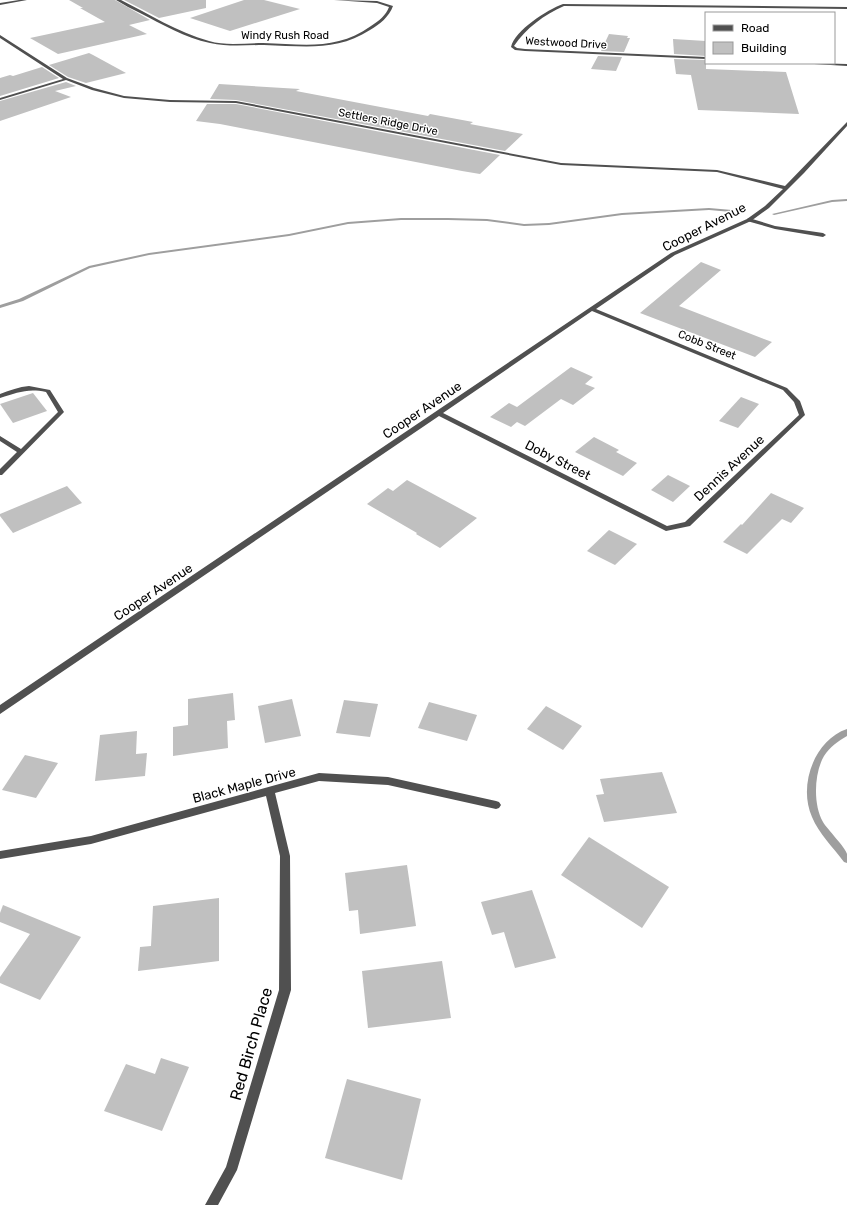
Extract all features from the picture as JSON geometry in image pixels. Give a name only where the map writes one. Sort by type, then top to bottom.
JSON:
[{"type":"street","points":[[0,4],[25,0]]},
{"type":"street","name":"Windy Rush Road","points":[[118,0],[201,39],[222,44],[320,45],[342,42],[370,29],[387,16],[391,6],[377,2],[336,0]]},
{"type":"street","name":"Westwood Drive","points":[[705,58],[525,50],[516,49],[512,46],[515,41],[540,18],[563,5],[847,8]]},
{"type":"street","name":"Settlers Ridge Drive","points":[[1,38],[66,79],[93,89],[124,97],[170,101],[236,102],[561,164],[717,172],[786,188]]},
{"type":"street","points":[[830,64],[847,65]]},
{"type":"street","points":[[0,99],[66,79]]},
{"type":"street","name":"Cooper Avenue","points":[[0,710],[673,254],[749,220],[767,207],[847,123]]},
{"type":"street","points":[[749,220],[775,227],[824,235]]},
{"type":"street","name":"Cobb Street","points":[[592,309],[785,389],[797,401],[802,415]]},
{"type":"street","points":[[0,396],[15,389],[34,387],[48,391],[61,412],[0,473]]},
{"type":"street","name":"Doby Street","points":[[439,413],[666,529]]},
{"type":"street","name":"Dennis Avenue","points":[[666,529],[687,524],[802,415]]},
{"type":"street","points":[[0,438],[22,452]]},
{"type":"street","name":"Black Maple Drive","points":[[3,854],[91,840],[320,777],[381,781],[496,805]]},
{"type":"street","name":"Red Birch Place","points":[[211,1205],[231,1170],[285,990],[285,856],[270,791]]},
{"type":"street","points":[[0,863],[3,854]]},
{"type":"building","points":[[69,0],[115,0],[150,20],[129,25],[147,34],[58,54],[30,38],[105,22]]},
{"type":"building","points":[[124,0],[206,0],[206,8],[159,18]]},
{"type":"building","points":[[244,0],[264,0],[300,9],[230,31],[190,18]]},
{"type":"building","points":[[609,34],[628,36],[627,38],[630,38],[624,52],[601,51]]},
{"type":"building","points":[[673,39],[705,41],[705,56],[674,54]]},
{"type":"building","points":[[89,53],[126,73],[86,83],[68,77],[49,65]]},
{"type":"building","points":[[598,56],[622,57],[616,71],[591,69]]},
{"type":"building","points":[[674,59],[705,60],[706,69],[786,72],[799,114],[698,110],[691,75],[676,74]]},
{"type":"building","points":[[42,67],[59,78],[0,96],[0,78],[10,75],[13,76]]},
{"type":"building","points":[[66,82],[76,86],[55,91],[71,97],[0,121],[0,101]]},
{"type":"building","points":[[219,84],[300,89],[296,91],[428,116],[430,114],[473,122],[470,124],[523,134],[505,151],[236,100],[210,99]]},
{"type":"building","points":[[207,104],[236,104],[500,155],[480,174],[462,171],[220,124],[196,121]]},
{"type":"building","points":[[701,262],[721,270],[679,306],[772,342],[755,357],[640,313]]},
{"type":"building","points":[[571,367],[593,377],[585,384],[595,388],[573,405],[561,399],[525,426],[517,422],[511,427],[490,417],[509,403],[517,407]]},
{"type":"building","points":[[33,393],[47,411],[13,423],[0,404]]},
{"type":"building","points":[[741,397],[759,404],[738,428],[719,421]]},
{"type":"building","points":[[594,437],[619,450],[616,452],[637,463],[623,476],[575,452]]},
{"type":"building","points":[[668,475],[690,486],[673,502],[651,490]]},
{"type":"building","points":[[407,480],[477,518],[440,548],[367,504],[388,488],[393,491]]},
{"type":"building","points":[[67,486],[82,503],[13,533],[0,516],[0,514]]},
{"type":"building","points":[[771,493],[804,508],[791,523],[782,519],[747,554],[723,542],[741,524],[742,525]]},
{"type":"building","points":[[609,530],[637,544],[615,565],[587,551]]},
{"type":"building","points":[[233,693],[235,720],[227,721],[228,748],[173,756],[173,727],[188,725],[188,699]]},
{"type":"building","points":[[292,699],[301,736],[265,743],[258,706]]},
{"type":"building","points":[[344,700],[378,704],[370,737],[336,733]]},
{"type":"building","points":[[429,702],[477,715],[467,741],[418,728]]},
{"type":"building","points":[[546,706],[582,726],[563,750],[527,729]]},
{"type":"building","points":[[137,731],[136,754],[147,753],[145,776],[95,781],[100,735]]},
{"type":"building","points":[[25,755],[58,763],[36,798],[2,790]]},
{"type":"building","points":[[662,772],[677,813],[604,822],[596,795],[604,794],[600,779]]},
{"type":"building","points":[[589,837],[669,887],[642,928],[561,875]]},
{"type":"building","points":[[407,865],[416,926],[360,934],[358,910],[349,911],[345,873]]},
{"type":"building","points":[[532,890],[556,958],[515,968],[504,932],[492,935],[481,902]]},
{"type":"building","points":[[219,898],[219,961],[138,971],[140,947],[151,946],[153,906]]},
{"type":"building","points":[[3,905],[81,937],[40,1000],[0,983],[0,977],[30,934],[0,922],[0,913]]},
{"type":"building","points":[[442,961],[451,1018],[368,1028],[362,971]]},
{"type":"building","points":[[161,1058],[189,1067],[162,1131],[104,1111],[126,1064],[155,1074]]},
{"type":"building","points":[[347,1079],[421,1099],[402,1180],[325,1158]]},
{"type":"waterway","points":[[774,214],[832,201],[847,200]]},
{"type":"waterway","points":[[0,307],[21,300],[89,267],[149,254],[289,235],[348,223],[401,219],[448,219],[487,220],[524,225],[549,224],[622,214],[709,209],[732,211]]},
{"type":"waterway","points":[[847,732],[831,742],[820,755],[814,770],[812,797],[814,812],[819,824],[847,859]]}]
